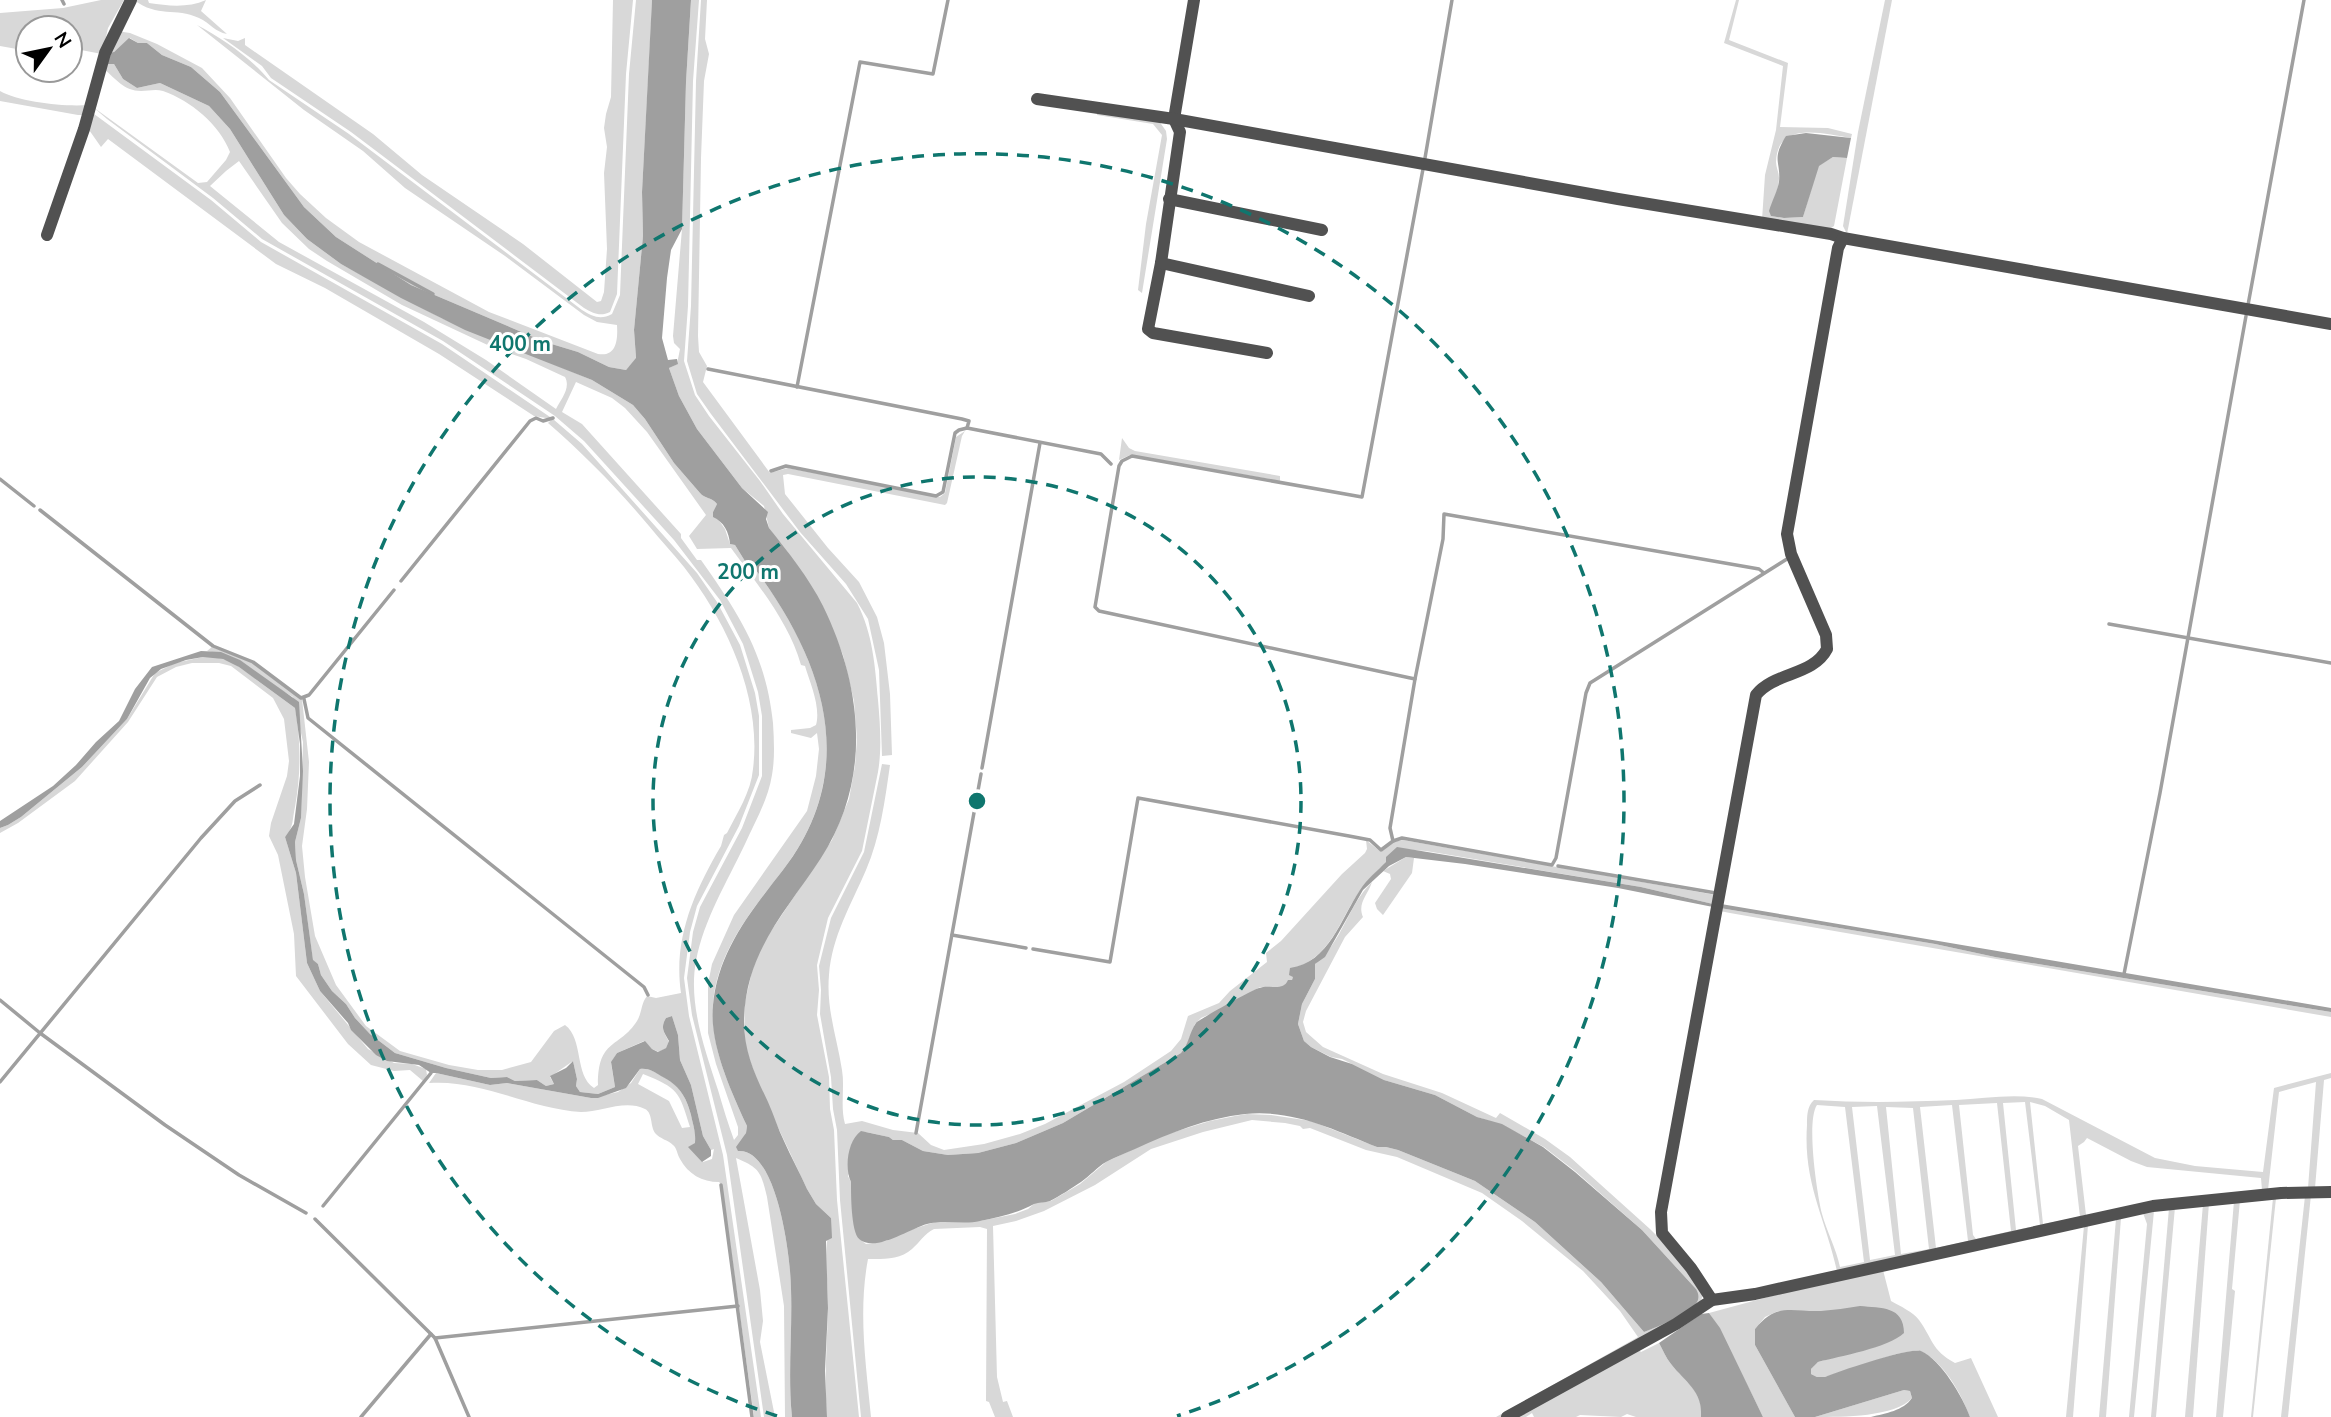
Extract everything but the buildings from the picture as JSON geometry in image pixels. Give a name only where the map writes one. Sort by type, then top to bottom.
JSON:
[{"type":"street","points":[[47,235],[71,171],[103,59],[131,0]]},
{"type":"street","points":[[1194,0],[1174,120],[1180,132],[1161,263],[1147,328],[1153,333],[1267,353]]},
{"type":"street","points":[[1037,99],[1174,120],[1832,234],[2331,324]]},
{"type":"street","points":[[1169,198],[1322,230]]},
{"type":"street","points":[[1712,1300],[1691,1268],[1662,1233],[1661,1212],[1756,695],[1767,685],[1816,663],[1827,649],[1826,635],[1791,554],[1787,534],[1838,248],[1843,238]]},
{"type":"street","points":[[1161,263],[1309,296]]},
{"type":"street","points":[[1507,1417],[1676,1324],[1712,1300],[1755,1294],[2153,1206],[2281,1193],[2331,1192]]},
{"type":"shaded area","points":[[101,0],[124,0],[108,28],[102,54],[84,51],[84,14],[14,14],[14,48],[0,46],[0,13],[63,8]]},
{"type":"shaded area","points":[[134,0],[178,6],[206,0],[201,11],[227,34],[190,15],[151,9]]},
{"type":"shaded area","points":[[613,0],[633,0],[626,74],[617,294],[610,312],[603,314],[584,308],[351,132],[271,78],[262,66],[223,38],[238,41],[245,38],[245,45],[373,134],[422,175],[523,244],[597,302],[601,301],[604,292],[607,249],[604,173],[607,147],[604,128],[611,97]]},
{"type":"shaded area","points":[[636,0],[652,0],[642,192],[643,236],[634,330],[636,359],[626,370],[609,367],[578,352],[545,342],[411,285],[336,237],[304,207],[220,92],[191,67],[162,55],[147,43],[138,43],[130,38],[114,52],[108,53],[117,31],[130,33],[202,68],[230,98],[300,194],[326,218],[359,242],[489,312],[604,354],[615,347],[617,325],[597,322],[584,315],[505,256],[405,188],[363,151],[304,110],[197,25],[236,49],[269,80],[349,134],[582,310],[601,317],[612,314],[620,295],[629,74]]},
{"type":"shaded area","points":[[652,0],[691,0],[682,229],[671,250],[662,338],[668,360],[677,359],[678,364],[669,368],[679,396],[697,429],[742,488],[768,512],[766,519],[769,528],[798,566],[823,606],[847,669],[853,701],[855,765],[848,797],[837,828],[821,858],[769,934],[759,954],[746,997],[744,1022],[751,1064],[782,1136],[807,1189],[816,1204],[831,1218],[832,1238],[826,1241],[827,1417],[792,1417],[791,1289],[782,1221],[770,1181],[761,1165],[751,1154],[738,1151],[736,1147],[746,1133],[747,1126],[722,1067],[713,1020],[716,985],[729,949],[748,916],[783,870],[807,831],[821,792],[827,753],[824,714],[814,675],[798,638],[752,565],[748,566],[735,545],[730,544],[725,528],[713,517],[717,504],[702,495],[674,463],[633,405],[592,380],[465,330],[341,264],[307,239],[284,215],[230,129],[209,106],[160,83],[137,88],[123,79],[114,64],[106,64],[108,53],[114,52],[129,38],[138,43],[147,43],[162,55],[191,67],[220,92],[304,207],[336,237],[411,285],[545,342],[578,352],[609,367],[626,370],[636,358],[634,330],[643,236],[642,192]]},
{"type":"shaded area","points":[[691,0],[699,0],[693,81],[688,306],[684,361],[695,395],[709,416],[783,514],[857,603],[867,626],[874,663],[880,736],[878,772],[862,851],[828,918],[817,965],[817,1015],[829,1077],[837,1200],[859,1417],[827,1417],[827,1252],[831,1218],[816,1204],[807,1189],[761,1091],[744,1039],[745,1002],[752,971],[763,943],[832,840],[849,799],[857,739],[854,701],[843,655],[823,607],[769,528],[764,506],[742,488],[697,429],[679,396],[669,368],[677,364],[680,349],[674,343],[673,336],[682,229]]},
{"type":"shaded area","points":[[701,0],[707,0],[705,39],[709,54],[704,81],[701,158],[698,336],[699,352],[707,366],[703,382],[770,473],[788,468],[940,497],[945,493],[956,437],[965,431],[945,505],[783,475],[785,494],[859,582],[877,617],[884,643],[890,694],[892,755],[882,756],[879,670],[868,619],[846,584],[800,532],[711,414],[697,394],[687,361]]},
{"type":"shaded area","points":[[1736,0],[1739,0],[1729,40],[1788,63],[1780,127],[1828,128],[1852,134],[1851,138],[1816,133],[1793,135],[1784,140],[1778,149],[1776,162],[1779,183],[1771,216],[1784,218],[1803,217],[1818,166],[1833,157],[1847,158],[1834,226],[1828,230],[1762,220],[1765,175],[1776,130],[1783,66],[1724,43]]},
{"type":"shaded area","points":[[1885,0],[1892,0],[1847,234],[1843,226],[1858,132]]},
{"type":"shaded area","points":[[106,64],[114,64],[123,79],[137,88],[160,83],[209,106],[230,129],[284,215],[307,239],[341,264],[441,318],[592,380],[633,405],[674,463],[702,495],[717,504],[713,512],[725,529],[730,544],[735,545],[748,566],[752,565],[798,637],[814,675],[824,714],[827,753],[821,792],[807,831],[783,870],[748,916],[729,949],[721,966],[713,1004],[718,1051],[747,1126],[738,1151],[751,1154],[761,1165],[770,1181],[782,1221],[791,1289],[792,1417],[785,1417],[784,1306],[767,1197],[755,1168],[736,1158],[760,1290],[763,1321],[760,1342],[775,1417],[764,1417],[727,1155],[692,1015],[687,978],[693,932],[700,907],[742,828],[762,776],[762,716],[758,692],[743,644],[720,600],[674,540],[584,441],[555,416],[443,341],[262,239],[213,198],[107,119],[93,107],[198,183],[207,182],[230,152],[219,132],[194,107],[163,91],[130,89],[104,69]],"holes":[[[239,161],[282,223],[309,249],[327,261],[402,305],[494,348],[565,377],[566,389],[556,409],[486,360],[424,322],[279,242],[210,186]],[[576,382],[612,398],[647,432],[706,515],[689,536],[697,549],[731,548],[789,634],[801,665],[805,666],[816,703],[816,725],[791,730],[791,733],[811,738],[817,733],[819,749],[816,776],[807,811],[734,915],[712,964],[708,984],[708,1033],[738,1127],[738,1135],[734,1140],[699,1027],[694,977],[700,945],[710,916],[768,793],[774,749],[769,699],[764,676],[749,636],[701,560],[697,560],[681,534],[582,424],[562,412]]]},
{"type":"shaded area","points":[[0,91],[42,103],[88,105],[85,115],[78,115],[0,101]]},
{"type":"shaded area","points":[[90,111],[211,200],[261,242],[442,344],[553,419],[582,444],[697,573],[717,602],[740,645],[759,716],[759,775],[739,826],[697,906],[690,932],[684,978],[689,1016],[723,1155],[761,1417],[754,1417],[722,1185],[691,1173],[674,1146],[655,1133],[648,1111],[637,1106],[581,1112],[562,1110],[467,1085],[429,1083],[436,1073],[490,1085],[507,1083],[591,1098],[618,1092],[631,1083],[640,1069],[649,1070],[673,1083],[687,1102],[696,1139],[696,1143],[689,1147],[703,1162],[712,1159],[714,1149],[711,1150],[703,1136],[691,1085],[680,1060],[678,1035],[672,1016],[666,1018],[663,1025],[669,1042],[666,1048],[659,1052],[644,1041],[617,1053],[611,1063],[615,1087],[598,1094],[580,1092],[576,1086],[573,1061],[550,1077],[554,1084],[546,1086],[537,1080],[491,1078],[395,1053],[370,1034],[332,991],[321,975],[318,964],[313,961],[304,894],[296,860],[295,842],[301,818],[303,742],[293,697],[242,663],[220,653],[207,651],[212,647],[253,663],[302,699],[309,762],[302,846],[315,936],[336,985],[366,1026],[400,1051],[449,1065],[478,1070],[502,1070],[531,1062],[554,1031],[565,1025],[575,1039],[584,1075],[594,1088],[598,1085],[599,1070],[606,1051],[637,1021],[647,996],[656,998],[681,993],[680,954],[694,898],[750,786],[754,742],[752,715],[738,662],[727,636],[684,567],[613,486],[548,423],[552,419],[534,416],[439,354],[325,288],[276,264],[108,139],[101,147],[87,127]],"holes":[[[643,1074],[676,1092],[690,1127],[682,1128],[669,1101],[638,1084]]]},
{"type":"shaded area","points":[[1097,112],[1159,121],[1166,131],[1167,139],[1142,293],[1138,290],[1146,224],[1162,135],[1153,124],[1097,115]]},
{"type":"shaded area","points":[[1806,133],[1851,138],[1847,158],[1833,157],[1819,166],[1803,217],[1771,216],[1769,211],[1779,182],[1778,156],[1781,144],[1786,136]]},
{"type":"shaded area","points":[[1122,438],[1129,448],[1135,451],[1280,476],[1280,481],[1130,455],[1119,460]]},
{"type":"shaded area","points":[[201,651],[221,652],[240,660],[299,702],[303,771],[301,818],[295,842],[313,960],[318,964],[321,975],[332,991],[370,1034],[395,1053],[491,1078],[537,1080],[546,1086],[554,1084],[550,1076],[573,1061],[576,1086],[580,1092],[598,1094],[615,1087],[611,1062],[617,1053],[645,1041],[658,1052],[666,1048],[669,1041],[663,1025],[666,1018],[672,1016],[678,1035],[680,1060],[691,1085],[703,1136],[711,1150],[711,1156],[702,1162],[688,1147],[695,1143],[695,1135],[687,1102],[673,1083],[649,1070],[640,1069],[626,1088],[598,1098],[507,1083],[490,1085],[431,1073],[419,1065],[387,1061],[376,1055],[351,1030],[320,991],[307,963],[296,873],[285,837],[294,824],[300,776],[300,744],[295,708],[239,667],[223,659],[203,657],[161,669],[150,678],[127,719],[82,767],[21,817],[0,828],[0,821],[53,786],[119,721],[135,689],[152,667]]},
{"type":"shaded area","points":[[203,657],[231,661],[295,708],[300,758],[292,823],[285,837],[296,873],[307,963],[320,991],[368,1049],[394,1063],[412,1064],[426,1069],[427,1075],[423,1081],[410,1070],[394,1071],[371,1065],[348,1044],[296,976],[294,934],[278,855],[269,836],[289,761],[284,719],[273,698],[231,666],[192,663],[176,667],[157,677],[128,722],[75,781],[0,833],[0,828],[21,817],[82,767],[127,719],[155,673],[175,663]]},
{"type":"shaded area","points":[[882,764],[890,765],[878,832],[871,858],[838,934],[829,975],[830,1011],[843,1077],[845,1124],[862,1121],[893,1130],[918,1133],[931,1145],[944,1150],[984,1144],[1045,1124],[1124,1082],[1171,1051],[1181,1039],[1188,1016],[1219,1003],[1267,962],[1266,953],[1281,941],[1342,874],[1365,853],[1366,840],[1381,852],[1393,842],[1403,840],[1716,895],[1713,904],[1641,887],[1402,849],[1366,883],[1328,944],[1309,961],[1297,967],[1292,980],[1282,987],[1260,987],[1201,1018],[1195,1024],[1181,1053],[1063,1123],[1016,1143],[978,1153],[948,1155],[923,1151],[902,1140],[866,1132],[848,1176],[851,1182],[855,1228],[858,1238],[866,1244],[886,1241],[938,1221],[980,1221],[1015,1214],[1035,1203],[1051,1201],[1080,1184],[1106,1162],[1161,1136],[1235,1116],[1271,1115],[1311,1121],[1377,1147],[1398,1150],[1475,1181],[1535,1222],[1601,1282],[1644,1332],[1678,1317],[1696,1289],[1642,1230],[1544,1147],[1435,1095],[1384,1080],[1342,1059],[1331,1057],[1304,1041],[1298,1024],[1302,1004],[1315,979],[1315,964],[1332,946],[1357,902],[1372,882],[1362,903],[1363,917],[1345,937],[1306,1011],[1303,1022],[1306,1032],[1323,1047],[1383,1074],[1442,1093],[1496,1118],[1500,1113],[1545,1139],[1570,1157],[1682,1261],[1703,1294],[1701,1301],[1691,1310],[1502,1417],[1496,1417],[1638,1337],[1620,1311],[1583,1271],[1522,1221],[1482,1193],[1397,1157],[1366,1150],[1310,1128],[1252,1120],[1151,1149],[1095,1185],[1044,1211],[993,1226],[997,1377],[1003,1402],[1007,1401],[1013,1417],[995,1417],[989,1402],[986,1401],[987,1229],[934,1229],[902,1255],[868,1259],[863,1318],[871,1417],[861,1417],[840,1200],[837,1130],[820,1014],[819,966],[831,918],[864,852]]},
{"type":"shaded area","points":[[1397,847],[1641,887],[1713,904],[1713,907],[1618,888],[1406,857],[1389,866],[1363,890],[1325,957],[1315,964],[1315,979],[1302,1004],[1298,1024],[1304,1041],[1330,1057],[1352,1064],[1384,1080],[1435,1095],[1477,1117],[1502,1124],[1543,1147],[1642,1230],[1696,1289],[1698,1300],[1689,1310],[1644,1332],[1601,1282],[1535,1222],[1475,1181],[1398,1150],[1377,1147],[1313,1122],[1263,1113],[1231,1116],[1175,1132],[1106,1162],[1081,1182],[1050,1201],[1036,1203],[1008,1214],[974,1222],[933,1223],[883,1242],[866,1243],[856,1235],[848,1162],[850,1147],[861,1131],[902,1140],[923,1151],[948,1155],[978,1153],[1016,1143],[1063,1123],[1181,1053],[1199,1021],[1254,990],[1280,987],[1292,980],[1293,977],[1289,975],[1290,968],[1315,958],[1324,949],[1363,886]]},
{"type":"shaded area","points":[[1406,857],[1414,858],[1412,873],[1383,915],[1375,903],[1391,879],[1390,874],[1383,871]]},
{"type":"shaded area","points":[[1721,904],[2331,1008],[2331,1012],[1995,957],[1935,944],[1720,908]]},
{"type":"shaded area","points":[[1720,908],[1935,944],[1995,957],[2331,1012],[2331,1017],[1730,913],[1720,911]]},
{"type":"shaded area","points":[[2331,1073],[2331,1078],[2324,1080],[2315,1188],[2308,1188],[2316,1082],[2279,1092],[2268,1190],[2262,1190],[2261,1178],[2147,1167],[2087,1138],[2078,1146],[2086,1215],[2080,1216],[2069,1120],[2045,1106],[2030,1102],[2043,1224],[2062,1220],[2040,1225],[2025,1102],[2003,1103],[2016,1230],[2039,1225],[1837,1271],[1808,1165],[1807,1115],[1814,1100],[1903,1102],[2010,1096],[2042,1099],[2155,1158],[2195,1166],[2263,1172],[2274,1088]],"holes":[[[1997,1103],[2011,1231],[1976,1239],[1973,1235],[1959,1105]],[[1817,1105],[1845,1107],[1864,1262],[1840,1267],[1824,1221],[1812,1126]],[[1952,1105],[1968,1241],[1936,1248],[1920,1107]],[[1877,1106],[1895,1255],[1870,1260],[1852,1107]],[[1886,1107],[1913,1108],[1929,1249],[1901,1254]]]},
{"type":"shaded area","points":[[2311,1195],[2288,1417],[2281,1417],[2305,1196]]},
{"type":"shaded area","points":[[2273,1198],[2276,1198],[2251,1417]]},
{"type":"shaded area","points":[[2240,1200],[2232,1289],[2235,1291],[2223,1417],[2216,1417],[2234,1201]]},
{"type":"shaded area","points":[[2209,1203],[2193,1417],[2185,1417],[2203,1204]]},
{"type":"shaded area","points":[[2175,1207],[2156,1417],[2151,1417],[2169,1208]]},
{"type":"shaded area","points":[[2154,1211],[2134,1417],[2129,1417],[2147,1224],[2143,1213]]},
{"type":"shaded area","points":[[2121,1218],[2106,1417],[2099,1417],[2116,1219]]},
{"type":"shaded area","points":[[2088,1225],[2073,1417],[2066,1417],[2084,1226]]},
{"type":"shaded area","points":[[1883,1270],[1891,1301],[1916,1317],[1941,1353],[1955,1363],[1971,1358],[1998,1417],[1970,1417],[1962,1398],[1943,1369],[1918,1350],[1817,1377],[1811,1374],[1811,1369],[1818,1362],[1885,1343],[1821,1311],[1778,1311],[1765,1317],[1755,1329],[1755,1345],[1795,1417],[1763,1417],[1709,1313]]},
{"type":"shaded area","points":[[1860,1306],[1883,1308],[1896,1313],[1903,1324],[1904,1333],[1876,1347],[1818,1362],[1811,1369],[1811,1374],[1825,1377],[1890,1356],[1921,1351],[1936,1362],[1950,1380],[1970,1417],[1871,1417],[1904,1406],[1912,1398],[1910,1391],[1904,1390],[1815,1417],[1795,1417],[1755,1345],[1755,1329],[1770,1315],[1785,1310],[1821,1311]]},
{"type":"shaded area","points":[[1709,1313],[1720,1328],[1763,1417],[1701,1417],[1696,1394],[1671,1364],[1659,1343],[1701,1314]]},
{"type":"shaded area","points":[[1659,1343],[1669,1362],[1697,1394],[1701,1417],[1636,1417],[1627,1414],[1621,1417],[1534,1417],[1532,1413],[1526,1417],[1513,1417],[1638,1349],[1641,1352]]},
{"type":"shaded area","points":[[1904,1390],[1910,1391],[1912,1398],[1894,1409],[1868,1415],[1815,1417]]},
{"type":"waterway","points":[[62,0],[64,4]]},
{"type":"waterway","points":[[797,387],[860,62],[933,74],[948,0]]},
{"type":"waterway","points":[[1425,158],[1452,0]]},
{"type":"waterway","points":[[2248,305],[2304,0]]},
{"type":"waterway","points":[[1415,679],[1099,611],[1095,607],[1119,466],[1122,461],[1132,456],[1362,497],[1423,169]]},
{"type":"waterway","points":[[378,264],[433,294]]},
{"type":"waterway","points":[[2124,974],[2160,793],[2246,316]]},
{"type":"waterway","points":[[708,369],[962,419],[969,421],[967,428]]},
{"type":"waterway","points":[[401,581],[530,421],[536,418],[543,421],[553,418]]},
{"type":"waterway","points":[[771,471],[786,466],[936,496],[943,492],[955,433],[967,428],[1101,454],[1111,464]]},
{"type":"waterway","points":[[982,768],[1040,443]]},
{"type":"waterway","points":[[0,479],[34,506]]},
{"type":"waterway","points":[[40,510],[213,646],[253,662],[301,698],[309,695],[394,590]]},
{"type":"waterway","points":[[1393,841],[1390,828],[1415,679],[1443,539],[1444,514],[1759,569],[1764,573]]},
{"type":"waterway","points":[[1033,949],[1110,962],[1138,798],[1370,840],[1381,850],[1402,838],[1552,865],[1556,858],[1590,683],[1787,559]]},
{"type":"waterway","points":[[2109,624],[2331,663]]},
{"type":"waterway","points":[[304,699],[308,718],[644,987],[648,995]]},
{"type":"waterway","points":[[916,1133],[981,774]]},
{"type":"waterway","points":[[0,1082],[201,838],[235,801],[260,785]]},
{"type":"waterway","points":[[1558,866],[1716,893]]},
{"type":"waterway","points":[[952,935],[1026,948]]},
{"type":"waterway","points":[[0,1000],[40,1033],[165,1125],[239,1175],[306,1213]]},
{"type":"waterway","points":[[323,1206],[431,1073]]},
{"type":"waterway","points":[[721,1185],[752,1417]]},
{"type":"waterway","points":[[315,1219],[435,1338],[469,1417]]},
{"type":"waterway","points":[[435,1338],[738,1306]]},
{"type":"waterway","points":[[361,1417],[431,1334]]}]
